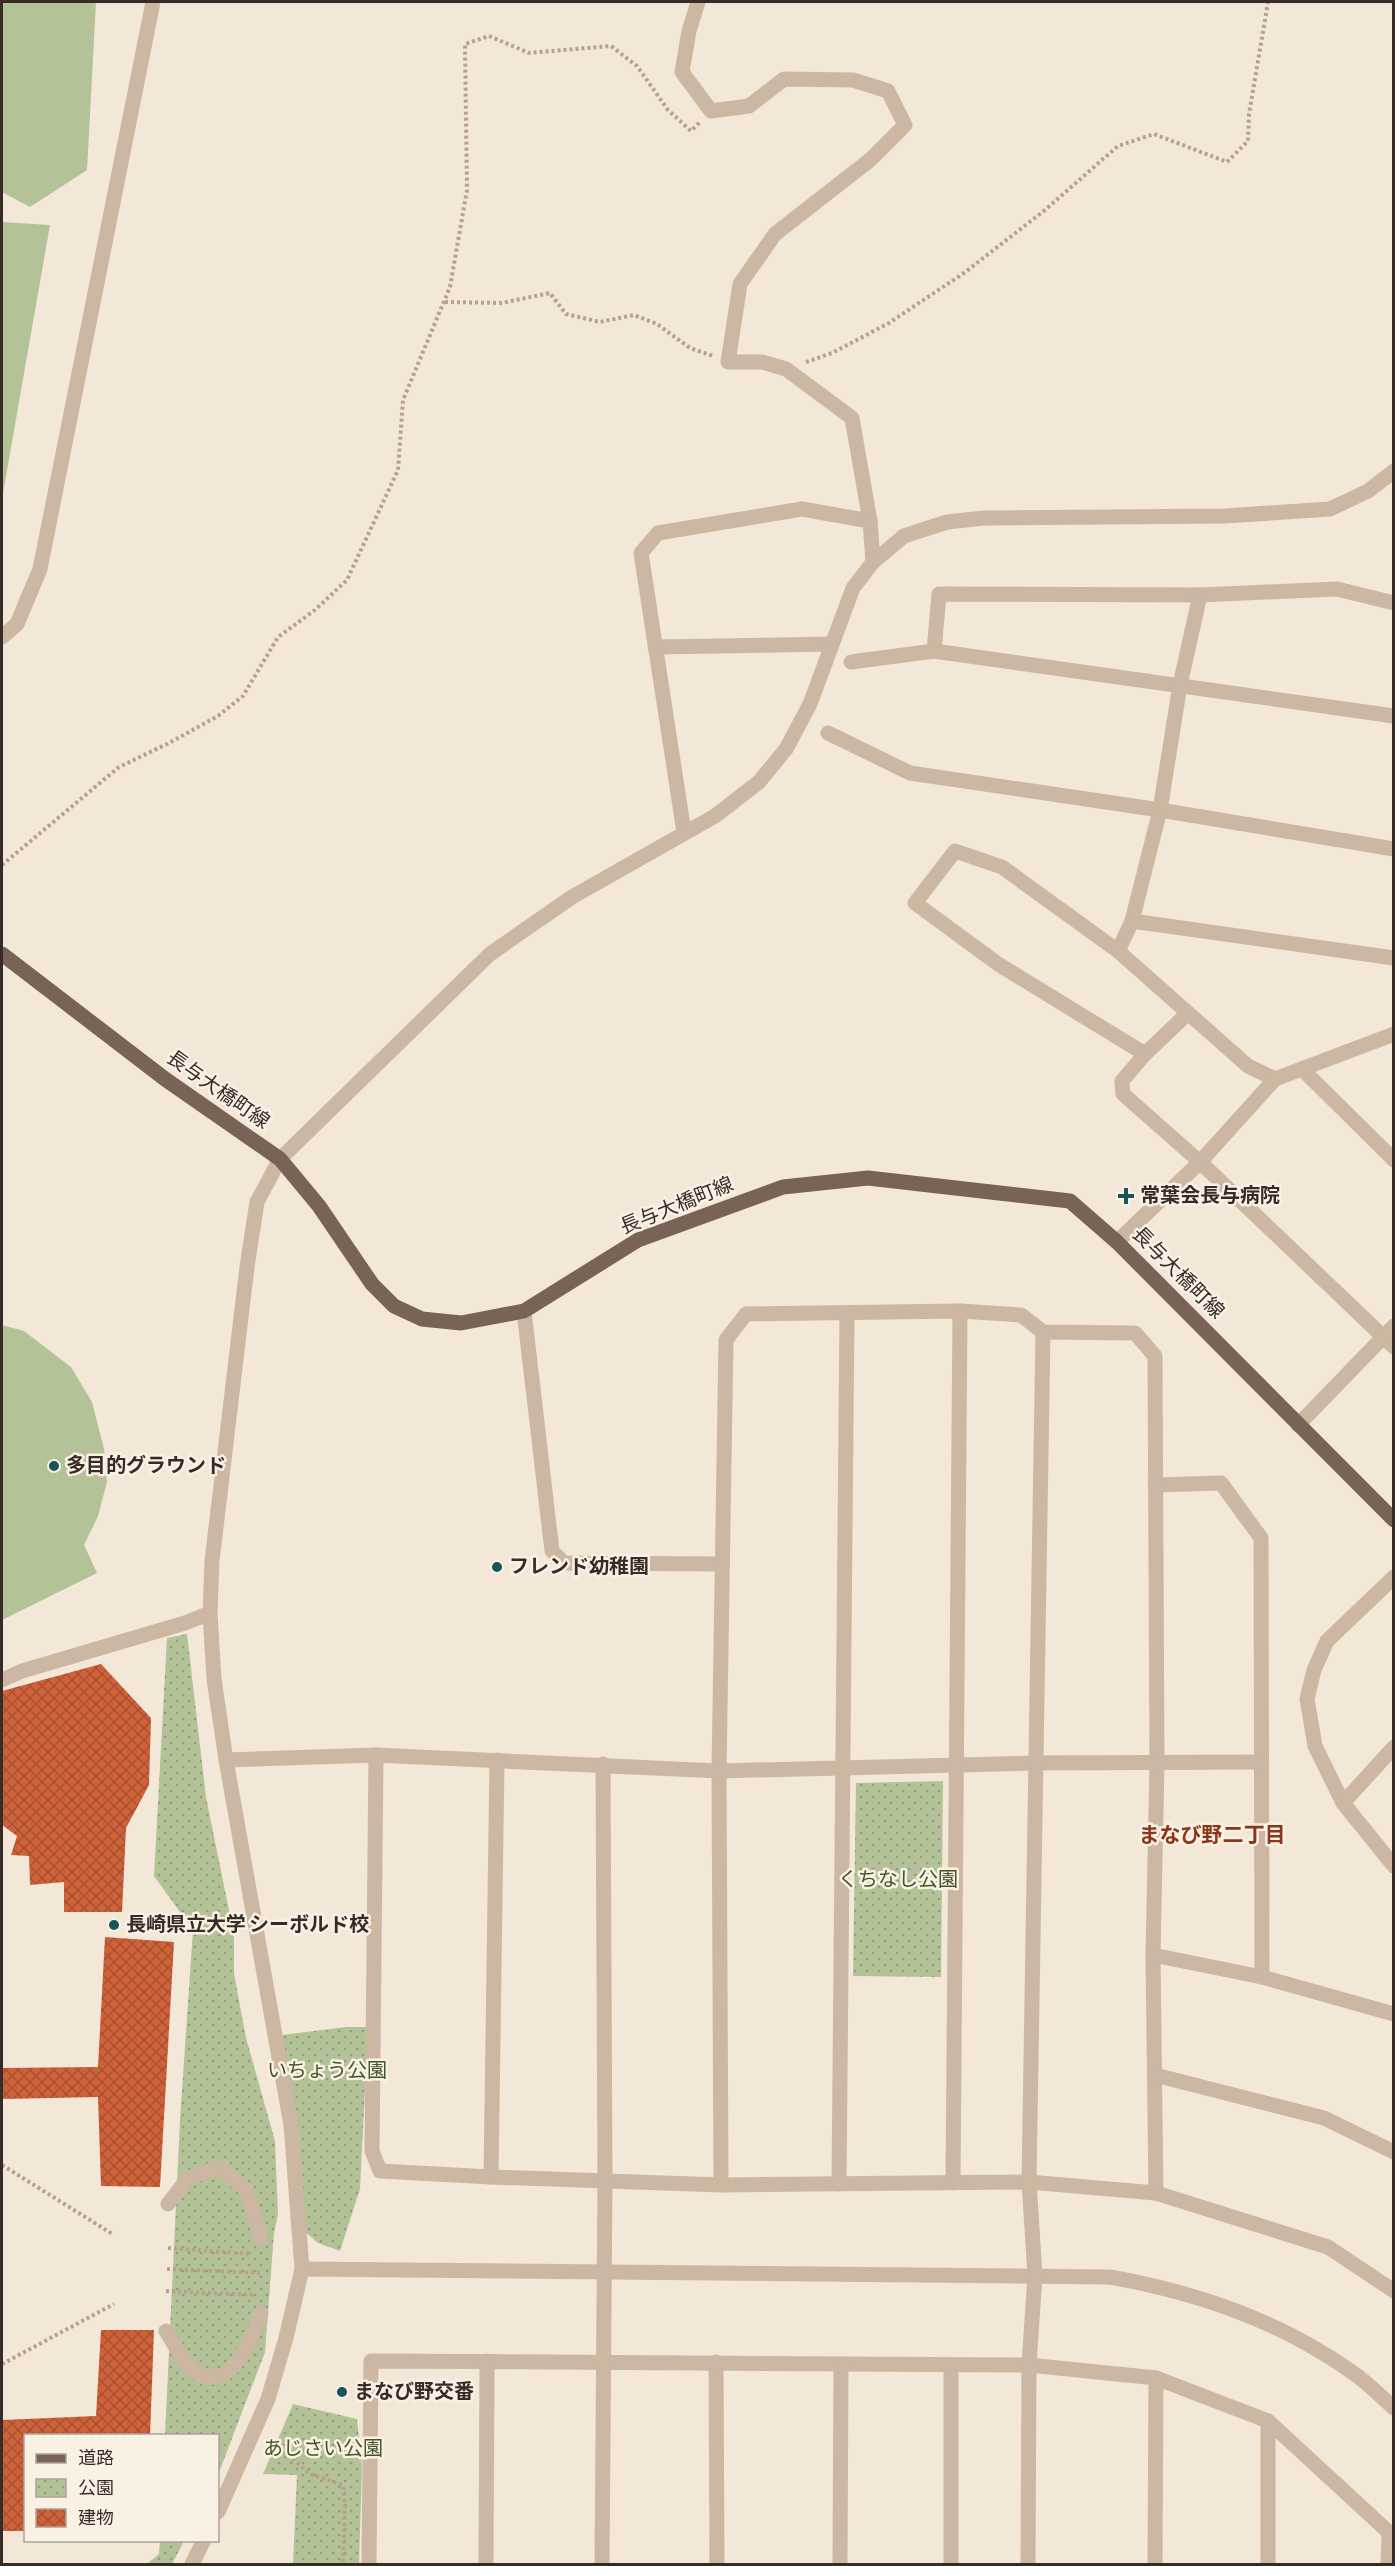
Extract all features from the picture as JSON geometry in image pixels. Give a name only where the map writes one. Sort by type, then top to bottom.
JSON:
[{"type":"main road","name":"長与大橋町線","points":[[2,954],[165,1079],[279,1159],[319,1206],[372,1284],[393,1306],[422,1319],[461,1323],[524,1311],[638,1240],[783,1186],[868,1178],[1070,1201],[1117,1242],[1394,1520]]},
{"type":"street","points":[[2,637],[17,624],[40,569],[153,2]]},
{"type":"street","points":[[698,2],[689,31],[682,72],[711,111],[748,106],[784,79],[853,80],[888,91],[905,125],[870,160],[774,234],[740,284],[728,362],[762,362],[786,369],[852,418],[870,521],[873,562]]},
{"type":"street","points":[[219,2510],[268,2399],[286,2338],[302,2269],[291,2125],[226,1760],[214,1679],[210,1613],[212,1561],[247,1267],[257,1202],[279,1159],[490,954],[572,897],[715,816],[759,782],[786,749],[810,704],[853,588],[873,562],[904,536],[947,522],[984,518],[1225,516],[1330,509],[1368,490],[1394,471]]},
{"type":"street","points":[[684,832],[641,553],[658,533],[802,509],[870,521]]},
{"type":"street","points":[[933,651],[939,594],[1200,595],[1337,589],[1394,603]]},
{"type":"street","points":[[1118,951],[1132,921],[1160,810],[1180,685],[1200,595]]},
{"type":"street","points":[[655,647],[831,644]]},
{"type":"street","points":[[851,662],[933,651],[1394,716]]},
{"type":"street","points":[[828,733],[910,773],[1160,810],[1394,849]]},
{"type":"street","points":[[1145,1054],[998,964],[915,903],[956,851],[1002,867],[1118,951],[1248,1066],[1275,1079]]},
{"type":"street","points":[[1132,921],[1394,958]]},
{"type":"street","points":[[1188,1013],[1145,1054],[1122,1081],[1123,1094],[1390,1336],[1298,1425]]},
{"type":"street","points":[[1117,1242],[1200,1162],[1275,1079],[1394,1034]]},
{"type":"street","points":[[1302,1069],[1394,1160]]},
{"type":"street","points":[[524,1311],[552,1551],[564,1563],[722,1564]]},
{"type":"street","points":[[953,2183],[960,1311]]},
{"type":"street","points":[[721,2185],[719,1771],[726,1340],[746,1314],[960,1311],[1021,1315],[1043,1332],[1135,1333],[1155,1356],[1157,1762],[1153,1955],[1156,2193]]},
{"type":"street","points":[[839,2184],[847,1313]]},
{"type":"street","points":[[1028,2565],[1029,2365],[1035,2275],[1029,2182],[1043,1332]]},
{"type":"street","points":[[1155,1485],[1221,1483],[1261,1538],[1262,1977]]},
{"type":"street","points":[[1394,1577],[1328,1641],[1314,1670],[1307,1699],[1315,1746],[1343,1803],[1394,1866]]},
{"type":"street","points":[[2,1680],[22,1671],[185,1623],[210,1613]]},
{"type":"street","points":[[1343,1803],[1394,1747]]},
{"type":"street","points":[[226,1760],[376,1755],[719,1771],[1035,1763],[1262,1762]]},
{"type":"street","points":[[376,1755],[372,2151],[380,2171],[491,2178],[721,2185],[1029,2182],[1156,2193],[1328,2247],[1394,2291]]},
{"type":"street","points":[[491,2178],[497,1760]]},
{"type":"street","points":[[602,2565],[603,1764]]},
{"type":"street","points":[[1153,1955],[1262,1977],[1394,2014]]},
{"type":"street","points":[[1155,2075],[1324,2118],[1394,2152]]},
{"type":"street","points":[[168,2204],[188,2178],[219,2167],[246,2190],[261,2238]]},
{"type":"street","points":[[302,2269],[1110,2277],[1165,2287],[1224,2305],[1302,2340],[1353,2373],[1394,2408]]},
{"type":"street","points":[[166,2331],[188,2362],[200,2374],[214,2377],[232,2369],[250,2344],[261,2313]]},
{"type":"street","points":[[369,2565],[371,2361],[1029,2365],[1156,2378],[1268,2421],[1391,2534],[1388,2565]]},
{"type":"street","points":[[486,2565],[487,2361]]},
{"type":"street","points":[[716,2362],[717,2565]]},
{"type":"street","points":[[840,2565],[842,2364]]},
{"type":"street","points":[[951,2364],[951,2565]]},
{"type":"street","points":[[1155,2565],[1156,2378]]},
{"type":"street","points":[[1268,2421],[1268,2565]]},
{"type":"street","points":[[192,2565],[204,2542]]},
{"type":"path","points":[[786,369],[832,353],[889,323],[964,273],[1045,210],[1118,146],[1154,134],[1227,162],[1248,141],[1249,114],[1268,2]]},
{"type":"path","points":[[2,865],[119,767],[218,716],[243,696],[278,637],[315,610],[347,580],[398,470],[403,400],[450,287],[466,190],[465,44],[489,36],[529,53],[611,46],[637,66],[668,110],[691,131],[711,111]]},
{"type":"path","points":[[444,302],[502,303],[550,293],[566,314],[600,322],[634,315],[657,324],[690,348],[728,362]]},
{"type":"path","points":[[2,2165],[114,2235]]},
{"type":"path","points":[[168,2248],[262,2254]]},
{"type":"path","points":[[167,2270],[262,2273]]},
{"type":"path","points":[[165,2291],[257,2295]]},
{"type":"path","points":[[2,2364],[114,2304]]},
{"type":"path","points":[[253,2436],[287,2454],[310,2474],[343,2485],[345,2507],[343,2565]]},
{"type":"green space","points":[[2,2],[96,2],[87,170],[30,207],[2,192]]},
{"type":"green space","points":[[2,222],[50,225],[2,499]]},
{"type":"green space","name":"多目的グラウンド","points":[[2,1325],[24,1331],[71,1367],[92,1402],[104,1449],[107,1482],[98,1516],[84,1545],[97,1573],[2,1620]]},
{"type":"green space","points":[[187,1634],[206,1797],[234,1935],[234,1973],[246,2038],[275,2141],[278,2215],[274,2233],[265,2352],[219,2472],[219,2434],[165,2434],[180,2120],[193,1930],[154,1876],[167,1638]]},
{"type":"green space","name":"くちなし公園","points":[[943,1781],[941,1977],[853,1976],[856,1783]]},
{"type":"green space","name":"いちょう公園","points":[[346,2027],[366,2027],[367,2049],[360,2189],[340,2251],[318,2243],[305,2232],[282,2035]]},
{"type":"green space","name":"あじさい公園","points":[[293,2404],[357,2419],[362,2467],[359,2564],[293,2564],[297,2475],[263,2474]]},
{"type":"green space","points":[[160,2542],[183,2542],[172,2564],[147,2564],[159,2554]]},
{"type":"building","points":[[101,1664],[151,1718],[149,1785],[126,1828],[122,1912],[64,1912],[64,1882],[30,1885],[29,1856],[11,1855],[17,1836],[2,1825],[2,1691]]},
{"type":"building","points":[[105,1937],[174,1942],[160,2187],[101,2186],[98,2097],[2,2099],[2,2068],[98,2067]]},
{"type":"building","points":[[101,2330],[154,2330],[150,2434],[24,2434],[24,2531],[2,2531],[2,2420],[96,2416]]},
{"type":"place","name":"常葉会長与病院","points":[[1126,1196]]},
{"type":"place","name":"多目的グラウンド","points":[[54,1466]]},
{"type":"place","name":"フレンド幼稚園","points":[[497,1567]]},
{"type":"place","name":"長崎県立大学 シーボルド校","points":[[114,1925]]},
{"type":"place","name":"まなび野交番","points":[[342,2392]]},
{"type":"district","name":"まなび野二丁目","points":[[1212,1835]]}]
